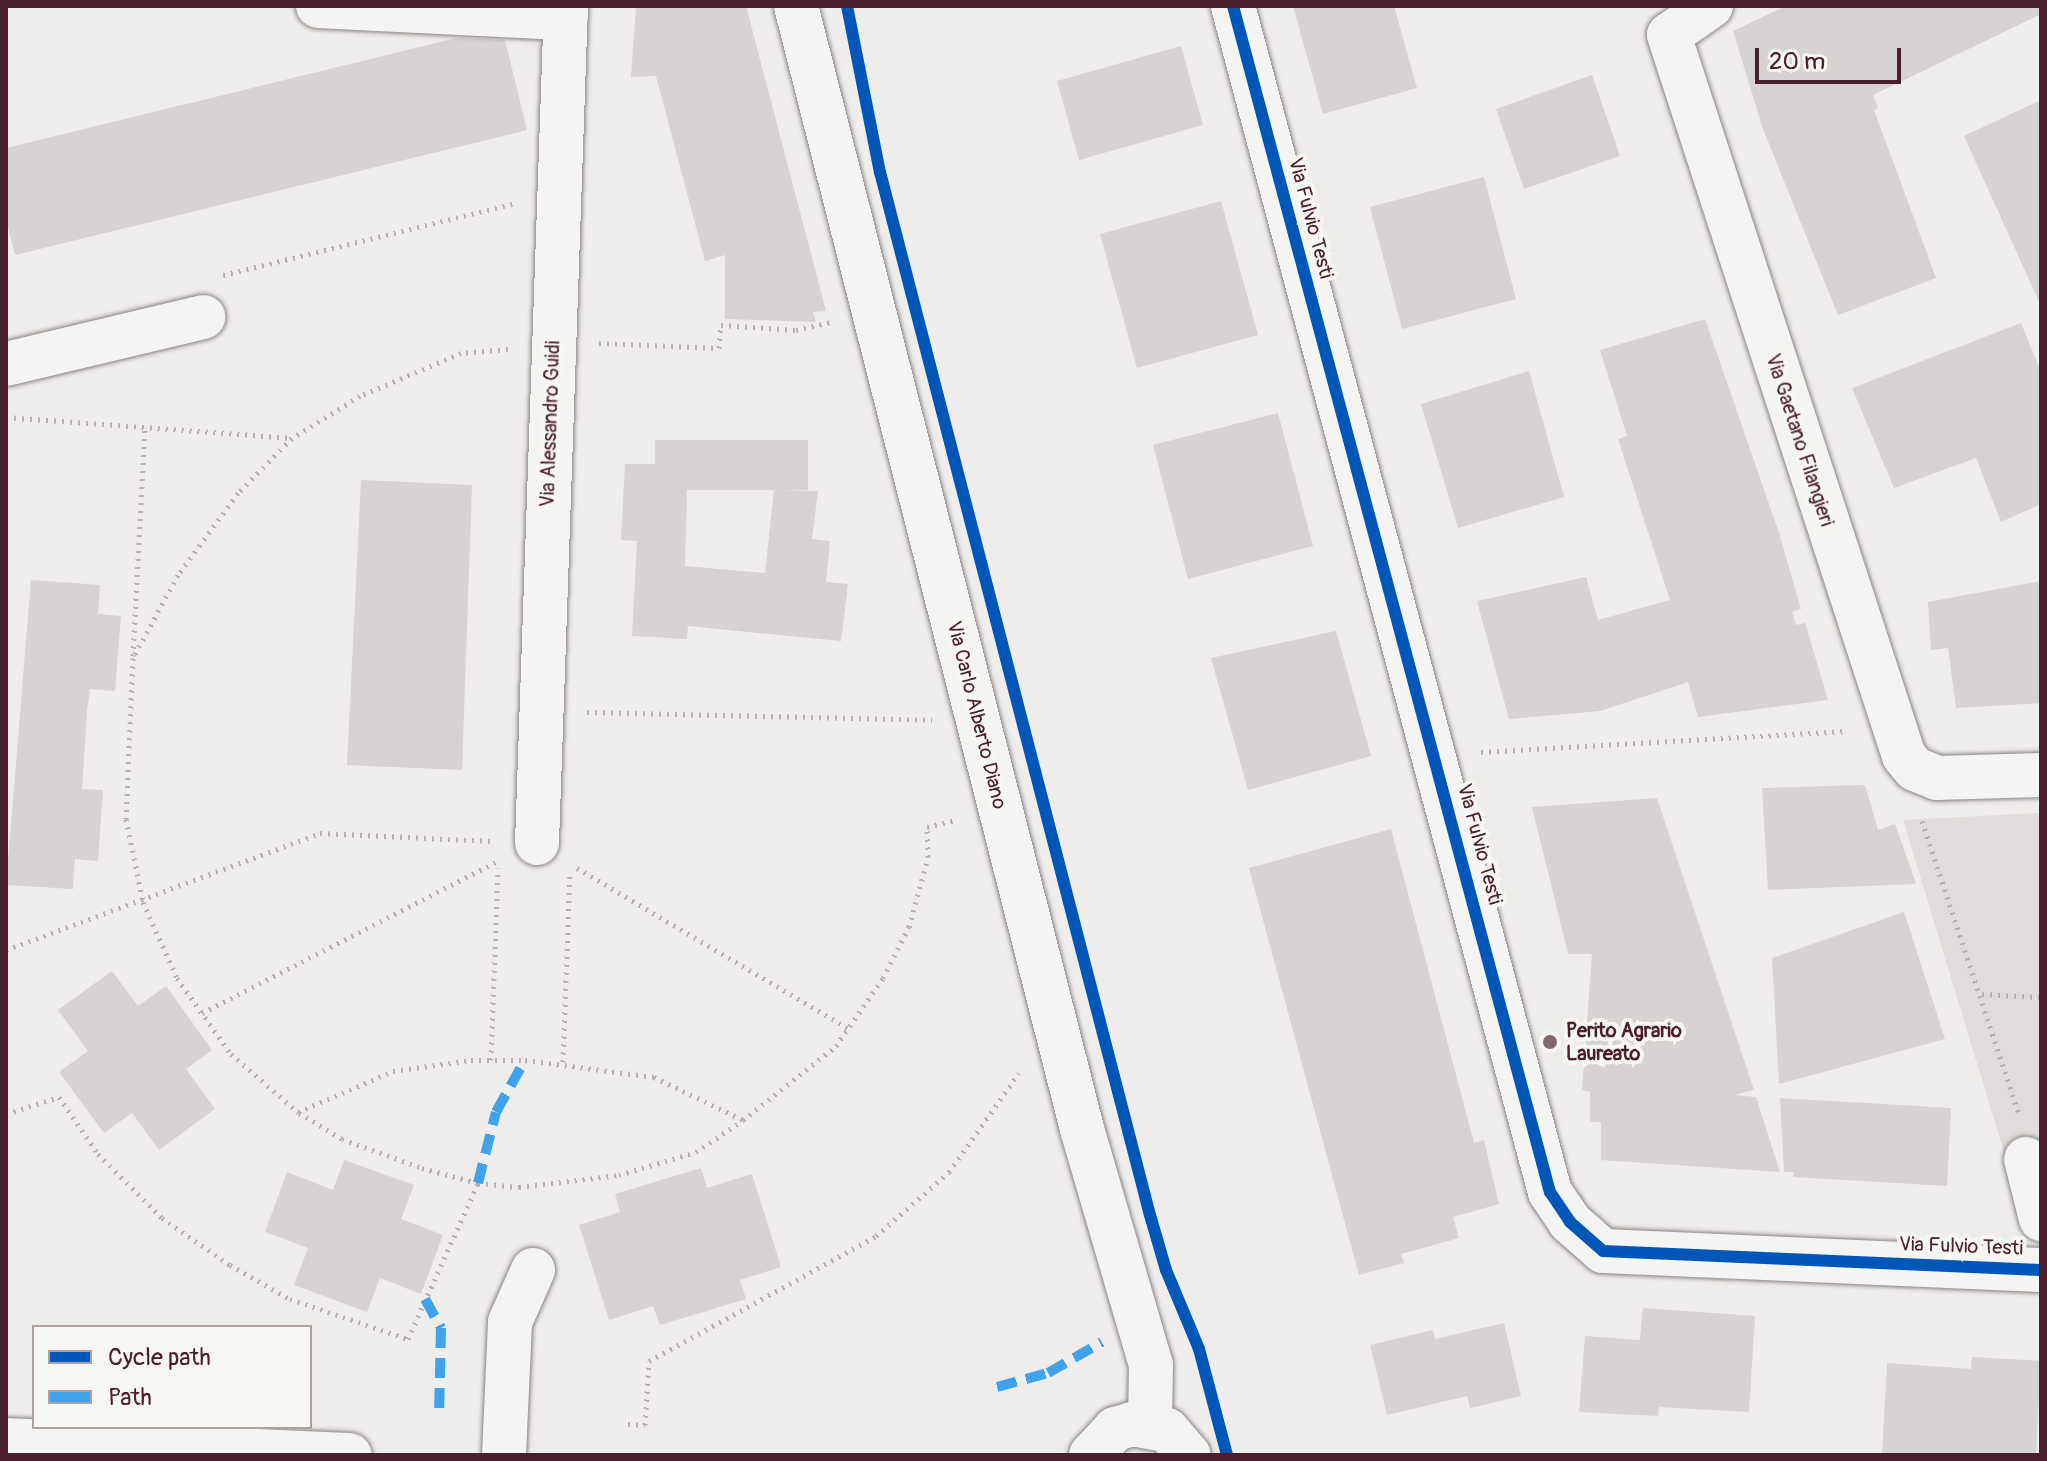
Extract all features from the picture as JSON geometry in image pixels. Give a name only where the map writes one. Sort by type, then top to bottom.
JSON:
[{"type":"street","points":[[318,6],[566,12]]},
{"type":"street","name":"Via Carlo Alberto Diano","points":[[796,6],[1082,1129],[1151,1365],[1150,1424]]},
{"type":"street","name":"Via Fulvio Testi","points":[[1233,6],[1436,755],[1550,1192],[1570,1222],[1603,1251],[2041,1270]]},
{"type":"street","name":"Via Gaetano Filangieri","points":[[1711,6],[1669,35],[1893,728],[1915,769]]},
{"type":"street","name":"Via Alessandro Guidi","points":[[537,843],[571,333],[557,207],[566,12]]},
{"type":"street","points":[[6,364],[203,317]]},
{"type":"street","points":[[1915,769],[1937,778],[2041,775]]},
{"type":"street","name":"Via Fulvio Testi","points":[[2026,1159],[2041,1219]]},
{"type":"street","points":[[504,1455],[510,1322],[533,1270]]},
{"type":"street","points":[[1091,1455],[1115,1429],[1150,1424],[1174,1436],[1189,1455]]},
{"type":"street","points":[[6,1440],[350,1455]]},
{"type":"path","points":[[220,276],[510,203],[557,207]]},
{"type":"path","points":[[133,658],[178,575],[238,493],[292,438],[360,396],[461,353],[516,348],[516,325],[719,348],[721,325],[796,330],[839,320]]},
{"type":"path","points":[[6,417],[292,438]]},
{"type":"path","points":[[145,425],[126,819],[143,902],[177,978],[231,1054],[298,1112],[342,1139],[478,1183],[519,1187],[619,1175],[696,1152],[743,1120],[836,1046],[883,978],[909,927],[928,857],[927,827],[964,818]]},
{"type":"path","points":[[576,711],[926,722],[976,710]]},
{"type":"path","points":[[1436,755],[1893,728]]},
{"type":"path","points":[[1915,769],[1918,809],[1982,994],[2025,1135],[2026,1159]]},
{"type":"path","points":[[6,950],[143,902],[320,833],[499,841],[491,1060]]},
{"type":"path","points":[[202,1013],[498,861]]},
{"type":"path","points":[[563,1062],[570,864],[848,1028]]},
{"type":"path","points":[[1982,994],[2041,997]]},
{"type":"path","points":[[298,1112],[393,1071],[491,1060],[563,1062],[654,1077],[743,1120]]},
{"type":"path","points":[[628,1424],[645,1425],[649,1361],[876,1236],[949,1172],[1021,1070]]},
{"type":"path","points":[[6,1114],[59,1097],[98,1154],[162,1218],[219,1258],[290,1299],[408,1339],[478,1183]]},
{"type":"shaded area","points":[[2041,813],[2041,1152],[2004,1152],[1903,820]]},
{"type":"building","points":[[636,6],[746,6],[826,311],[813,312],[816,322],[725,319],[725,255],[705,261],[656,76],[631,77]]},
{"type":"building","points":[[1293,6],[1394,6],[1417,88],[1323,114]]},
{"type":"building","points":[[1786,6],[2041,6],[2041,14],[1873,95],[1878,108],[1874,110],[1936,278],[1838,315],[1763,129],[1733,31]]},
{"type":"building","points":[[456,38],[505,40],[527,130],[15,255],[6,219],[6,148]]},
{"type":"building","points":[[1181,46],[1203,125],[1079,160],[1057,81]]},
{"type":"building","points":[[1592,75],[1620,156],[1524,189],[1496,109]]},
{"type":"building","points":[[2041,100],[2041,306],[1964,136]]},
{"type":"building","points":[[1484,177],[1516,299],[1402,329],[1370,207]]},
{"type":"building","points":[[1221,201],[1258,335],[1137,368],[1100,234]]},
{"type":"building","points":[[1705,319],[1779,533],[1801,609],[1792,612],[1796,625],[1805,623],[1828,700],[1698,717],[1688,682],[1600,711],[1509,719],[1477,601],[1586,577],[1598,620],[1670,600],[1618,439],[1627,436],[1600,350]]},
{"type":"building","points":[[2021,323],[2041,372],[2041,504],[2001,522],[1976,458],[1894,488],[1852,388]]},
{"type":"building","points":[[1529,371],[1564,497],[1458,528],[1421,404]]},
{"type":"building","points":[[1278,413],[1313,546],[1188,579],[1153,445]]},
{"type":"building","points":[[655,440],[808,440],[808,490],[774,490],[818,491],[812,539],[830,541],[826,582],[848,584],[841,641],[688,626],[687,639],[632,636],[637,541],[621,540],[625,464],[655,464]],"holes":[[[687,490],[774,490],[765,573],[685,566]]]},
{"type":"building","points":[[361,480],[472,485],[462,770],[347,765]]},
{"type":"building","points":[[31,580],[100,585],[98,614],[121,616],[115,691],[90,689],[87,711],[82,789],[103,790],[98,861],[75,859],[73,889],[6,885]]},
{"type":"building","points":[[2041,581],[2041,703],[1956,708],[1948,648],[1931,650],[1928,602]]},
{"type":"building","points":[[1336,631],[1371,756],[1248,790],[1211,658]]},
{"type":"building","points":[[1865,785],[1878,830],[1895,824],[1916,884],[1768,890],[1762,788]]},
{"type":"building","points":[[1657,798],[1754,1090],[1734,1095],[1756,1097],[1780,1172],[1601,1160],[1601,1122],[1590,1122],[1590,1092],[1582,1090],[1592,954],[1568,954],[1532,807]]},
{"type":"building","points":[[1391,829],[1474,1143],[1484,1140],[1499,1204],[1453,1217],[1459,1238],[1401,1254],[1404,1263],[1359,1275],[1249,868]]},
{"type":"building","points":[[1904,912],[1945,1039],[1779,1084],[1772,958]]},
{"type":"building","points":[[112,971],[138,1006],[166,986],[212,1050],[186,1069],[215,1109],[159,1150],[132,1113],[104,1133],[59,1072],[88,1051],[58,1010]]},
{"type":"building","points":[[1780,1098],[1951,1108],[1947,1186],[1793,1177],[1794,1172],[1784,1172]]},
{"type":"building","points":[[344,1160],[414,1185],[401,1219],[443,1235],[421,1294],[380,1278],[367,1312],[294,1285],[308,1248],[265,1232],[287,1172],[333,1190]]},
{"type":"building","points":[[701,1168],[707,1188],[752,1174],[781,1267],[740,1280],[746,1299],[660,1325],[653,1306],[609,1320],[579,1225],[620,1212],[615,1194]]},
{"type":"building","points":[[1643,1308],[1755,1316],[1749,1412],[1659,1407],[1658,1416],[1579,1412],[1585,1336],[1640,1340]]},
{"type":"building","points":[[1504,1323],[1521,1396],[1470,1408],[1467,1396],[1387,1415],[1370,1345],[1433,1330],[1435,1339]]},
{"type":"building","points":[[1972,1357],[2041,1361],[2036,1455],[1882,1455],[1887,1363],[1971,1369]]},
{"type":"marked path","points":[[478,1183],[496,1112],[525,1060]]},
{"type":"marked path","points":[[425,1299],[441,1328],[439,1414]]},
{"type":"marked path","points":[[997,1387],[1048,1373],[1102,1342]]},
{"type":"cycle path","points":[[847,6],[880,172],[1150,1215],[1166,1270],[1199,1349],[1227,1455]]},
{"type":"cycle path","points":[[1233,6],[1550,1192],[1570,1222],[1603,1251],[2041,1270]]},
{"type":"place","name":"Perito Agrario Laureato","points":[[1550,1042]]}]
